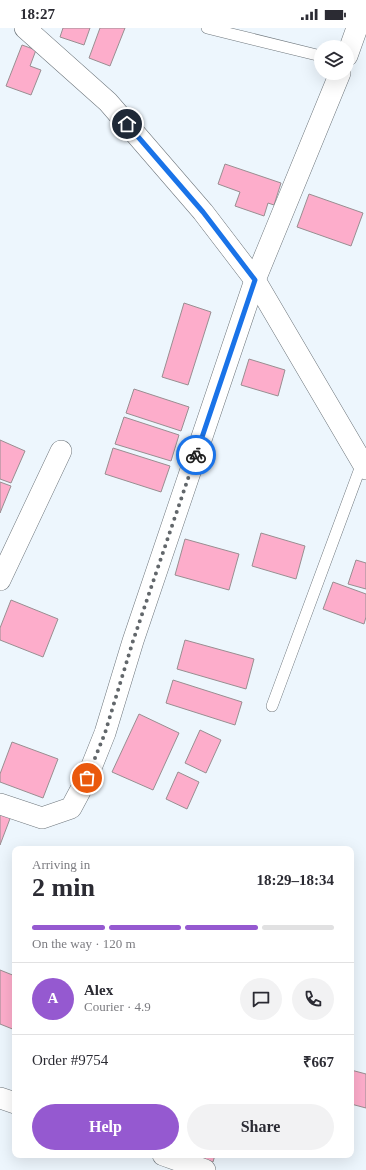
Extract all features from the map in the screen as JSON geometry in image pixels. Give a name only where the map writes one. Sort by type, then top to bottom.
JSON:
[{"type":"street","points":[[25,28],[108,102],[203,212],[255,280],[364,466]]},
{"type":"street","points":[[353,40],[357,28]]},
{"type":"street","points":[[0,804],[42,818],[71,808],[87,778],[105,733],[133,641],[255,280],[337,80]]},
{"type":"street","points":[[0,580],[61,450]]},
{"type":"street","points":[[0,1098],[12,1102]]},
{"type":"street","points":[[171,1158],[205,1170]]},
{"type":"lane","points":[[208,28],[314,54]]},
{"type":"lane","points":[[272,706],[364,466]]},
{"type":"building","points":[[63,28],[90,28],[84,45],[60,37]]},
{"type":"building","points":[[100,28],[125,28],[110,66],[89,58]]},
{"type":"building","points":[[22,45],[36,50],[30,66],[41,70],[31,95],[6,86]]},
{"type":"building","points":[[225,164],[281,183],[274,205],[268,203],[264,216],[235,206],[240,192],[218,184]]},
{"type":"building","points":[[309,194],[363,213],[351,246],[297,227]]},
{"type":"building","points":[[184,303],[211,312],[188,385],[162,377]]},
{"type":"building","points":[[249,359],[285,370],[278,396],[241,385]]},
{"type":"building","points":[[134,389],[189,407],[181,431],[126,413]]},
{"type":"building","points":[[124,417],[179,435],[171,461],[115,444]]},
{"type":"building","points":[[0,440],[25,451],[11,483],[0,479]]},
{"type":"building","points":[[113,448],[170,466],[161,492],[105,474]]},
{"type":"building","points":[[0,482],[11,486],[0,513]]},
{"type":"building","points":[[261,533],[305,546],[296,579],[252,566]]},
{"type":"building","points":[[185,539],[239,554],[229,590],[175,575]]},
{"type":"building","points":[[356,560],[366,563],[366,589],[348,584]]},
{"type":"building","points":[[333,582],[366,594],[366,617],[364,624],[323,609]]},
{"type":"building","points":[[11,600],[58,619],[43,657],[0,640],[0,628]]},
{"type":"building","points":[[185,640],[254,659],[246,689],[177,669]]},
{"type":"building","points":[[173,680],[242,702],[235,725],[166,703]]},
{"type":"building","points":[[139,714],[179,733],[153,790],[112,772]]},
{"type":"building","points":[[200,730],[221,740],[206,773],[185,763]]},
{"type":"building","points":[[12,742],[58,759],[43,798],[0,782],[0,774]]},
{"type":"building","points":[[178,772],[199,782],[187,809],[166,799]]},
{"type":"building","points":[[0,812],[11,816],[0,845]]},
{"type":"building","points":[[0,970],[12,975],[12,1029],[0,1024]]},
{"type":"building","points":[[354,1071],[366,1074],[366,1108],[354,1105]]},
{"type":"building","points":[[202,1158],[214,1158],[213,1162]]},
{"type":"way so far","points":[[87,778],[105,733],[133,641],[196,455]]},
{"type":"route","points":[[127,124],[203,212],[255,280],[196,455]]}]
